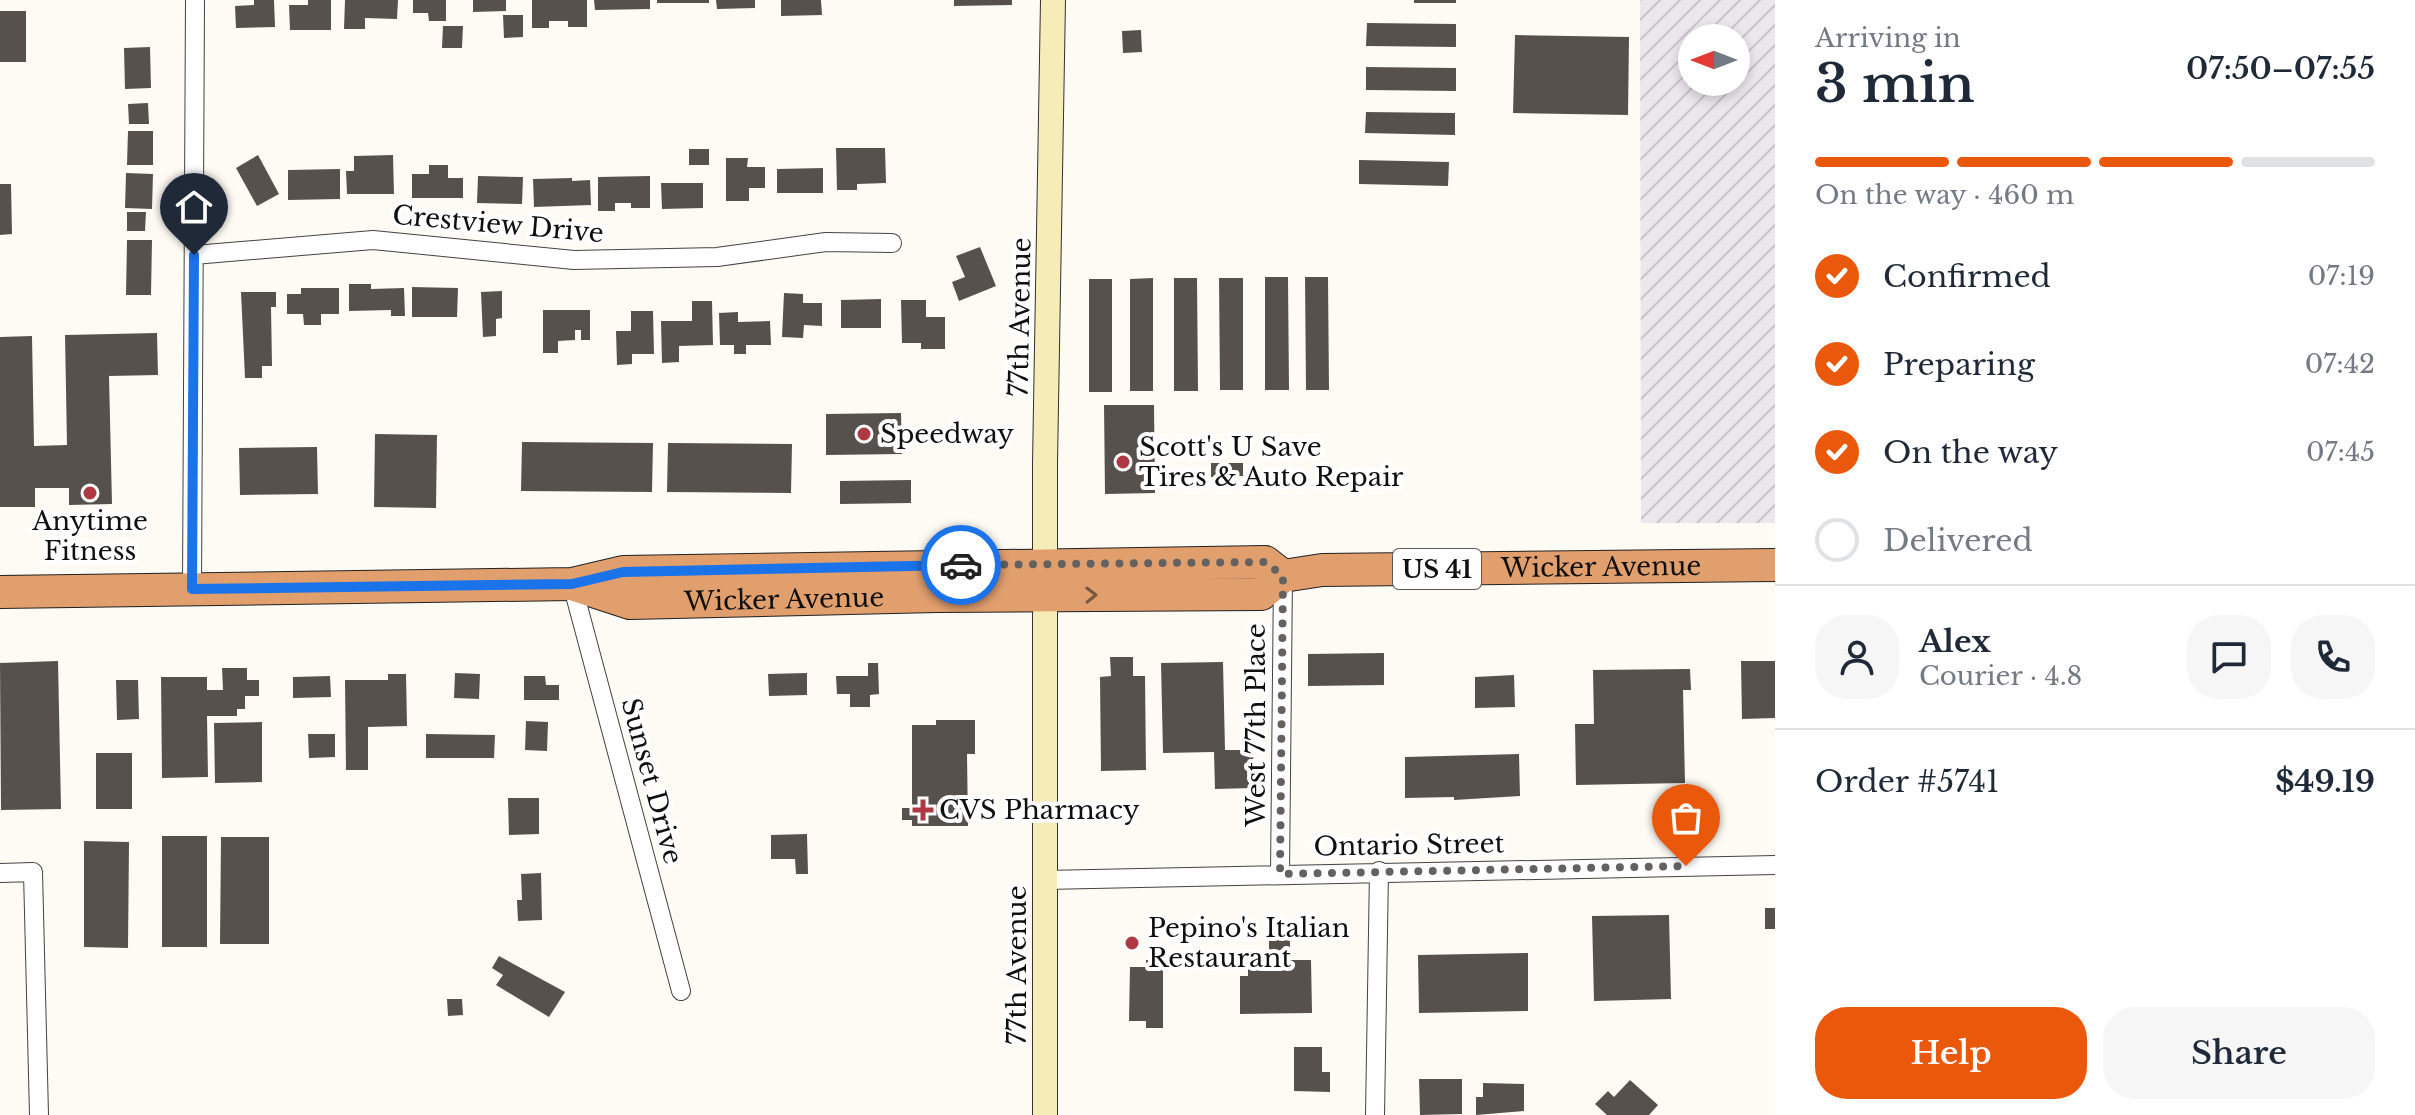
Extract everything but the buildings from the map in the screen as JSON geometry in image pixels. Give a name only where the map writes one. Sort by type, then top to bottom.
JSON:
[{"type":"highway","name":"Wicker Avenue","points":[[0,592],[572,584],[630,603],[1044,580],[1265,562],[1283,576],[1322,570],[1775,565]]},
{"type":"street","points":[[192,589],[195,0]]},
{"type":"street","name":"77th Avenue","points":[[1045,1115],[1044,580],[1053,0]]},
{"type":"street","name":"Crestview Drive","points":[[194,255],[373,240],[574,260],[717,257],[826,242],[892,243]]},
{"type":"street","name":"West 77th Place","points":[[1280,874],[1283,576]]},
{"type":"street","name":"Sunset Drive","points":[[572,584],[681,991]]},
{"type":"street","name":"Ontario Street","points":[[1045,880],[1775,865]]},
{"type":"street","points":[[1375,1115],[1379,871]]},
{"type":"street","points":[[0,873],[33,872],[39,1115]]},
{"type":"shaded area","points":[[1640,0],[1775,0],[1775,523],[1641,523]]},
{"type":"way so far","points":[[961,565],[1265,562],[1283,576],[1280,874],[1686,866]]},
{"type":"place","name":"Speedway","points":[[864,434]]},
{"type":"place","name":"Scott's U Save Tires & Auto Repair","points":[[1123,462]]},
{"type":"place","name":"Anytime Fitness","points":[[90,493]]},
{"type":"place","name":"CVS Pharmacy","points":[[923,810]]},
{"type":"place","name":"Pepino's Italian Restaurant","points":[[1132,943]]},
{"type":"route","points":[[194,255],[192,589],[572,584],[623,572],[887,569],[961,565]]}]
